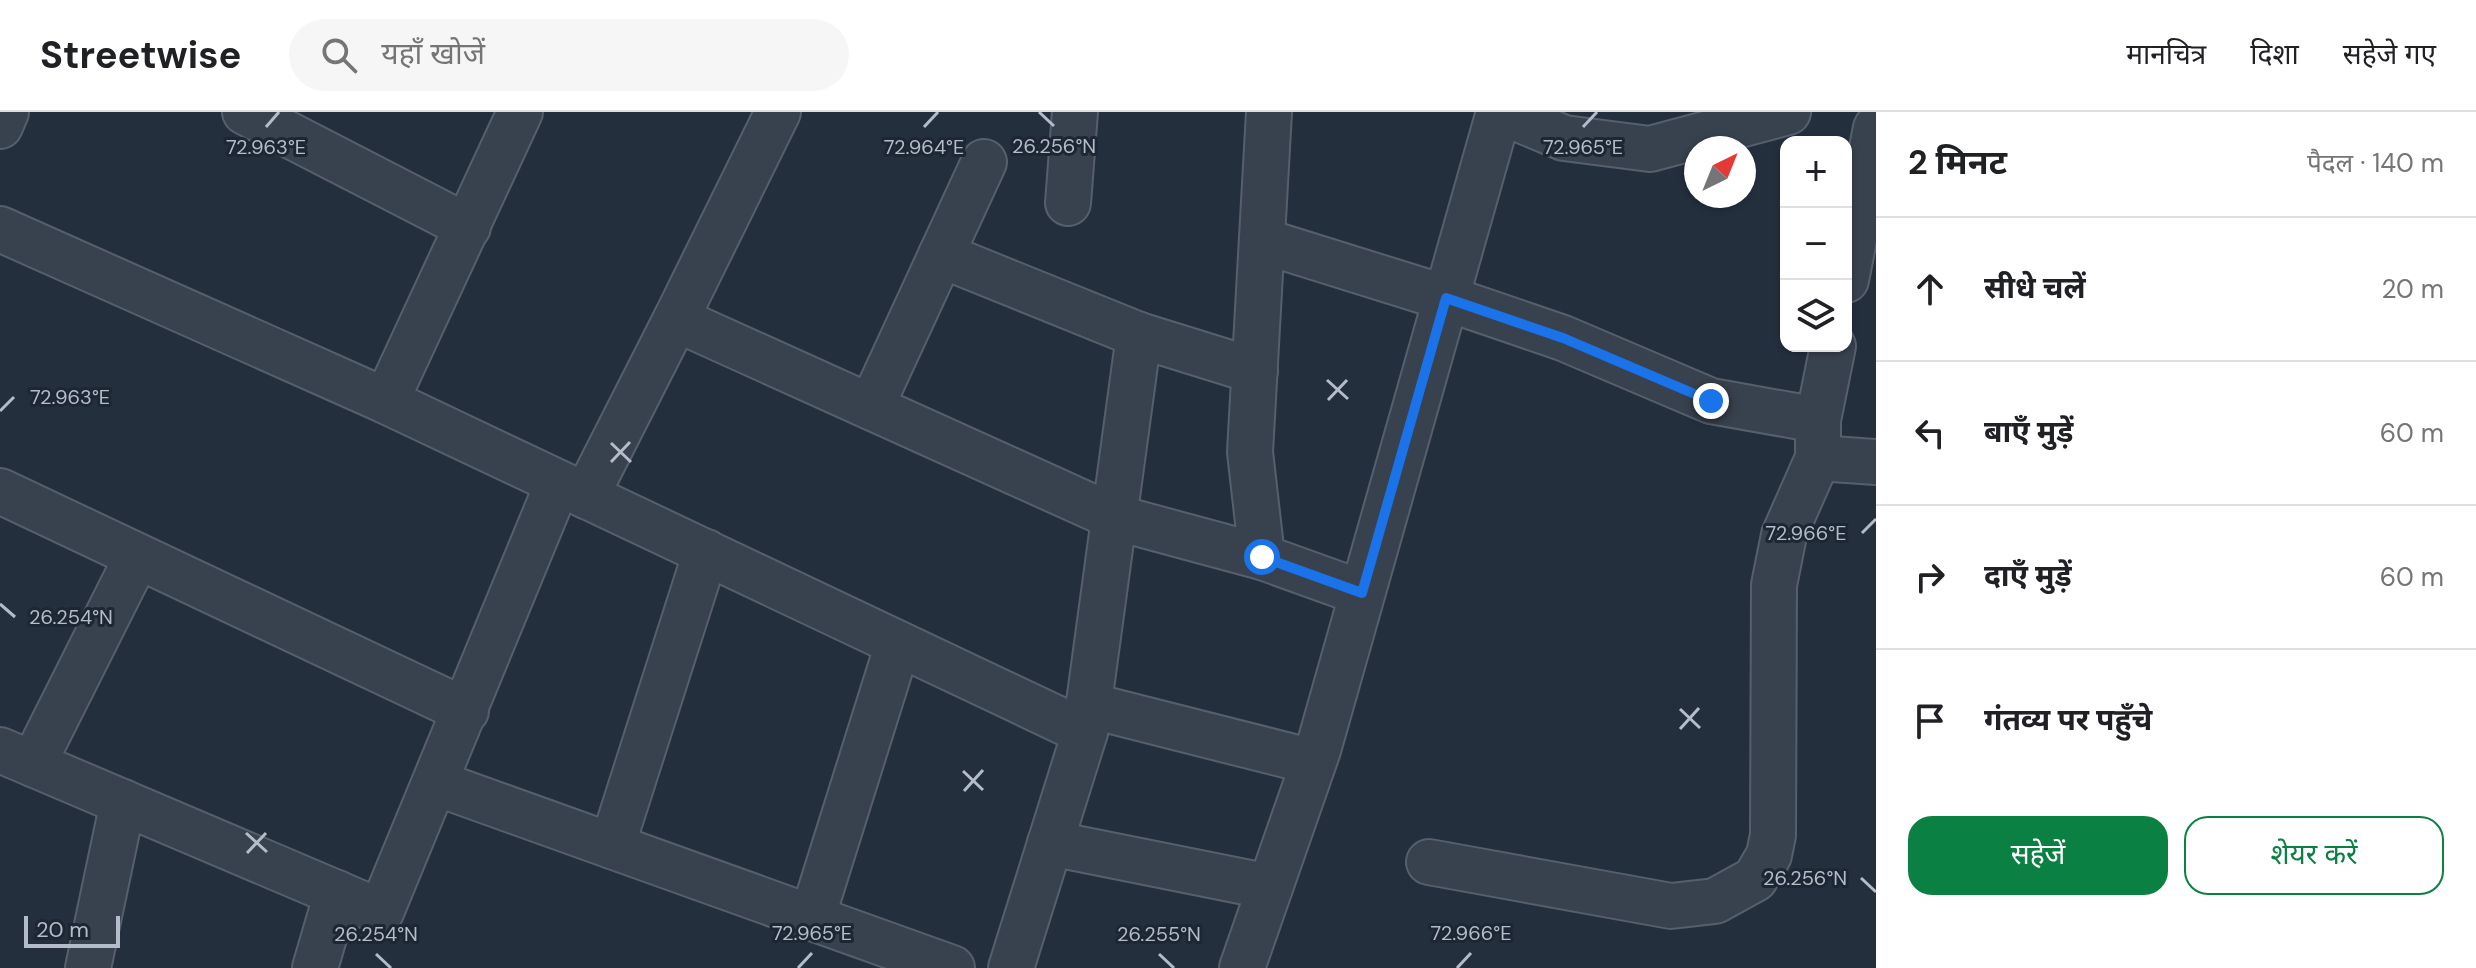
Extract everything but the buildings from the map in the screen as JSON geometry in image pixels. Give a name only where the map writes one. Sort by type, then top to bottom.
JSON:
[{"type":"street","points":[[0,126],[6,112]]},
{"type":"street","points":[[386,401],[520,112]]},
{"type":"street","points":[[137,557],[16,757],[381,912],[466,711],[572,490],[676,319],[778,112]]},
{"type":"street","points":[[1068,203],[1075,112]]},
{"type":"street","points":[[1262,557],[1250,452],[1269,112]]},
{"type":"street","points":[[1242,968],[1313,762],[1500,112],[1564,138],[1650,149],[1788,112]]},
{"type":"street","points":[[269,118],[468,227]]},
{"type":"street","points":[[1852,250],[1876,128]]},
{"type":"street","points":[[871,407],[984,162]]},
{"type":"street","points":[[0,229],[386,401],[898,644],[1086,719],[1313,762]]},
{"type":"street","points":[[1263,241],[1563,338],[1711,401],[1876,462]]},
{"type":"street","points":[[941,255],[1139,335],[1255,371]]},
{"type":"street","points":[[676,319],[1114,517],[1262,557],[1362,593]]},
{"type":"street","points":[[1011,968],[1086,719],[1139,335]]},
{"type":"street","points":[[1429,862],[1671,906],[1715,901],[1755,879],[1769,855],[1773,835],[1774,585],[1784,535],[1818,439],[1832,352]]},
{"type":"street","points":[[0,491],[466,711]]},
{"type":"street","points":[[612,846],[706,552]]},
{"type":"street","points":[[812,918],[898,644]]},
{"type":"street","points":[[436,783],[952,968]]},
{"type":"street","points":[[88,968],[123,802]]},
{"type":"street","points":[[1050,843],[1270,887]]},
{"type":"street","points":[[315,968],[337,893]]},
{"type":"route","points":[[1262,557],[1362,593],[1446,298],[1563,338],[1711,401]]}]
